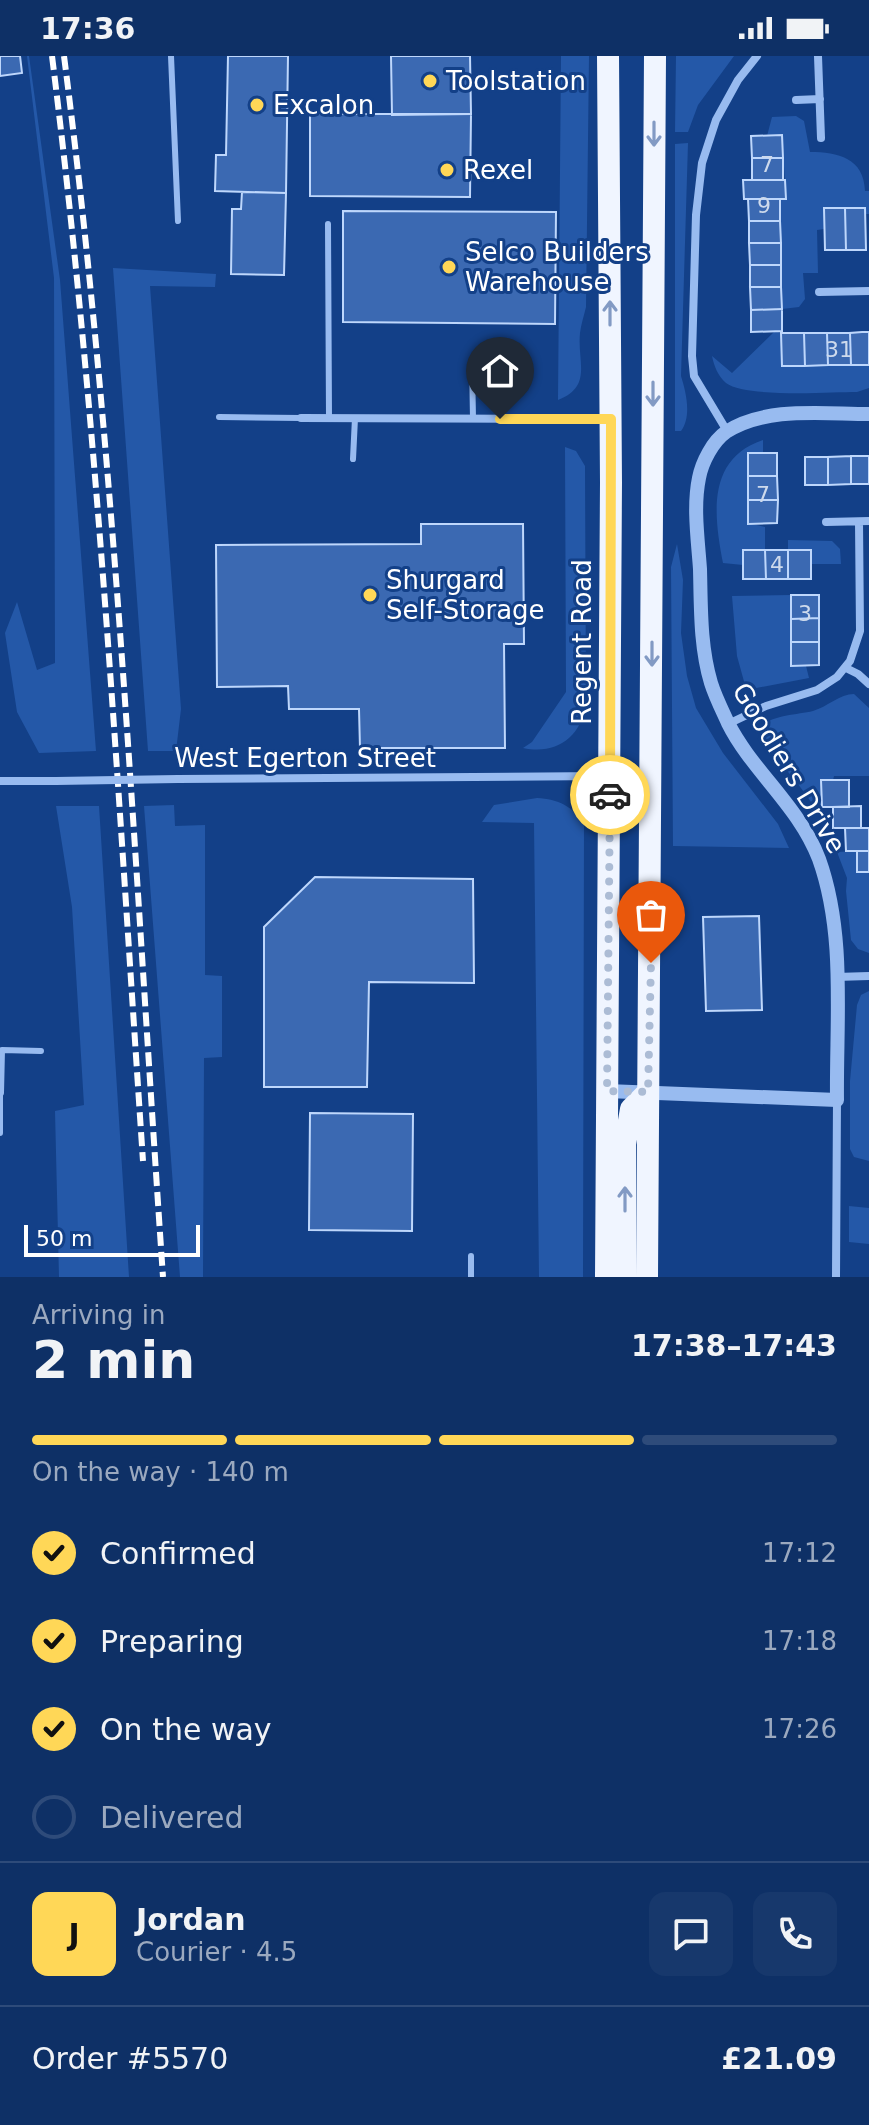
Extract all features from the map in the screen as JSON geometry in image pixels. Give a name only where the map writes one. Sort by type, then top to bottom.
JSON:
[{"type":"highway","name":"Regent Road","points":[[606,1277],[611,419],[608,56]]},
{"type":"highway","points":[[647,1277],[655,56]]},
{"type":"highway","points":[[625,1277],[625,1144],[631,1109],[648,1092]]},
{"type":"street","points":[[757,56],[738,80],[707,141],[696,215],[694,376],[727,431],[773,415],[869,414]]},
{"type":"street","points":[[818,56],[821,138]]},
{"type":"street","points":[[796,100],[820,99]]},
{"type":"street","points":[[819,292],[869,291]]},
{"type":"street","points":[[301,418],[611,419]]},
{"type":"street","name":"Goodiers Drive","points":[[727,431],[707,454],[699,476],[700,622],[711,684],[728,724],[781,795],[817,855],[830,903],[836,977],[836,1277]]},
{"type":"street","points":[[728,724],[766,706],[817,690],[846,668],[855,653],[860,631],[864,522],[826,522]]},
{"type":"street","points":[[846,668],[869,684]]},
{"type":"street","name":"West Egerton Street","points":[[0,781],[610,776]]},
{"type":"street","points":[[836,977],[869,976]]},
{"type":"street","points":[[607,1091],[837,1100]]},
{"type":"lane","points":[[171,56],[178,221]]},
{"type":"lane","points":[[328,224],[329,418]]},
{"type":"lane","points":[[472,362],[473,419]]},
{"type":"lane","points":[[219,417],[301,418]]},
{"type":"lane","points":[[353,459],[355,418]]},
{"type":"lane","points":[[0,1133],[2,1050],[41,1051]]},
{"type":"lane","points":[[471,1256],[471,1277]]},
{"type":"shaded area","points":[[27,56],[60,280],[96,751],[39,753],[17,712],[5,633],[17,602],[37,670],[55,663],[54,278]]},
{"type":"shaded area","points":[[561,56],[589,56],[586,307],[580,333],[581,372],[576,388],[558,400]]},
{"type":"shaded area","points":[[676,56],[734,56],[698,105],[688,132],[675,132]]},
{"type":"shaded area","points":[[796,116],[804,121],[810,152],[830,153],[855,164],[865,191],[869,191],[869,214],[866,214],[865,208],[824,208],[824,229],[817,230],[818,273],[803,273],[805,299],[799,307],[782,309],[780,199],[786,198],[782,136],[767,136],[772,117]]},
{"type":"shaded area","points":[[688,143],[681,376],[687,411],[681,431],[675,431],[675,144]]},
{"type":"shaded area","points":[[113,268],[216,274],[215,287],[150,286],[181,709],[176,751],[148,751]]},
{"type":"shaded area","points":[[775,331],[781,333],[782,366],[869,365],[869,388],[857,392],[769,392],[736,388],[723,380],[712,356],[732,373]]},
{"type":"shaded area","points":[[763,440],[763,453],[748,453],[748,523],[765,527],[765,550],[743,550],[743,565],[723,563],[717,508],[723,475],[731,461]]},
{"type":"shaded area","points":[[565,447],[576,451],[585,466],[586,705],[578,727],[565,742],[535,750],[523,748],[532,742],[566,692]]},
{"type":"shaded area","points":[[788,540],[832,541],[840,549],[841,564],[811,564],[811,550],[788,550]]},
{"type":"shaded area","points":[[677,544],[683,580],[681,633],[687,676],[696,708],[723,753],[778,824],[789,848],[673,846],[671,567]]},
{"type":"shaded area","points":[[791,595],[791,665],[806,666],[809,678],[751,689],[745,685],[737,656],[732,596]]},
{"type":"shaded area","points":[[854,694],[869,708],[869,776],[834,776],[833,780],[822,780],[822,807],[814,807],[768,746],[760,729],[776,718],[813,711]]},
{"type":"shaded area","points":[[537,798],[564,805],[584,825],[583,1277],[539,1277],[534,823],[482,822],[494,805]]},
{"type":"shaded area","points":[[174,805],[175,826],[205,825],[205,975],[222,976],[222,1057],[204,1058],[203,1277],[180,1277],[144,806]]},
{"type":"shaded area","points":[[56,806],[99,806],[129,1277],[59,1277],[55,1111],[84,1105],[72,907]]},
{"type":"shaded area","points":[[857,851],[869,872],[869,953],[858,949],[851,940],[847,878],[837,852]]},
{"type":"shaded area","points":[[869,991],[869,1161],[854,1157],[850,1149],[850,1081],[857,1005],[861,995]]},
{"type":"shaded area","points":[[849,1206],[869,1208],[869,1244],[849,1242]]},
{"type":"building","points":[[0,56],[20,56],[22,73],[0,76]]},
{"type":"building","name":"Excalon","points":[[228,56],[288,56],[286,193],[215,191],[216,155],[226,155]]},
{"type":"building","points":[[391,56],[470,56],[471,114],[392,115]]},
{"type":"building","points":[[310,114],[471,114],[470,197],[310,196]]},
{"type":"building","points":[[782,135],[783,158],[752,158],[751,136]]},
{"type":"building","points":[[752,158],[783,158],[783,180],[752,180]]},
{"type":"building","points":[[743,180],[785,180],[786,199],[744,199]]},
{"type":"building","points":[[242,192],[286,193],[284,275],[231,274],[232,209],[241,209]]},
{"type":"building","points":[[748,199],[780,199],[780,221],[749,221]]},
{"type":"building","points":[[824,208],[845,208],[846,250],[825,250]]},
{"type":"building","points":[[845,208],[865,208],[866,250],[846,250]]},
{"type":"building","name":"Selco Builders Warehouse","points":[[343,211],[556,212],[555,324],[343,322]]},
{"type":"building","points":[[749,221],[780,221],[781,243],[749,243]]},
{"type":"building","points":[[749,243],[781,243],[781,265],[750,265]]},
{"type":"building","points":[[750,265],[781,265],[781,287],[750,287]]},
{"type":"building","points":[[750,287],[781,287],[782,309],[751,310]]},
{"type":"building","points":[[782,309],[782,331],[751,332],[751,310]]},
{"type":"building","points":[[869,332],[869,365],[851,365],[850,333]]},
{"type":"building","points":[[781,333],[804,333],[805,366],[782,366]]},
{"type":"building","points":[[804,333],[827,333],[828,365],[805,366]]},
{"type":"building","points":[[827,333],[850,333],[851,365],[828,365]]},
{"type":"building","points":[[748,453],[777,453],[777,476],[748,476]]},
{"type":"building","points":[[851,456],[869,456],[869,484],[851,484]]},
{"type":"building","points":[[851,456],[851,484],[828,485],[828,457]]},
{"type":"building","points":[[805,457],[828,457],[828,485],[805,485]]},
{"type":"building","points":[[748,476],[777,476],[778,500],[748,500]]},
{"type":"building","points":[[748,500],[778,500],[777,523],[748,524]]},
{"type":"building","name":"Shurgard Self-Storage","points":[[421,524],[523,524],[524,644],[504,644],[505,748],[360,748],[359,709],[289,709],[288,686],[217,687],[216,545],[421,544]]},
{"type":"building","points":[[743,550],[765,550],[766,579],[743,579]]},
{"type":"building","points":[[765,550],[788,550],[788,579],[766,579]]},
{"type":"building","points":[[788,550],[811,550],[811,579],[788,579]]},
{"type":"building","points":[[791,595],[819,595],[819,618],[791,619]]},
{"type":"building","points":[[819,618],[819,642],[791,642],[791,619]]},
{"type":"building","points":[[791,642],[819,642],[819,665],[791,666]]},
{"type":"building","points":[[821,780],[849,780],[849,807],[822,807]]},
{"type":"building","points":[[861,806],[861,828],[833,828],[833,807]]},
{"type":"building","points":[[845,828],[869,828],[869,851],[846,851]]},
{"type":"building","points":[[857,851],[869,851],[869,872],[857,872]]},
{"type":"building","points":[[315,877],[473,879],[474,983],[369,982],[367,1087],[264,1087],[264,927]]},
{"type":"building","points":[[759,916],[762,1010],[706,1011],[703,917]]},
{"type":"building","points":[[310,1113],[413,1114],[412,1231],[309,1230]]},
{"type":"railway","points":[[52,56],[94,470],[143,1161]]},
{"type":"railway","points":[[64,56],[111,513],[163,1277]]},
{"type":"way so far","points":[[610,795],[607,1091],[648,1092],[651,963]]},
{"type":"place","name":"Toolstation","points":[[430,81]]},
{"type":"place","name":"Excalon","points":[[257,105]]},
{"type":"place","name":"Rexel","points":[[447,170]]},
{"type":"place","name":"Selco Builders Warehouse","points":[[449,267]]},
{"type":"place","name":"Shurgard Self-Storage","points":[[370,595]]},
{"type":"route","points":[[500,419],[611,419],[610,795]]}]
